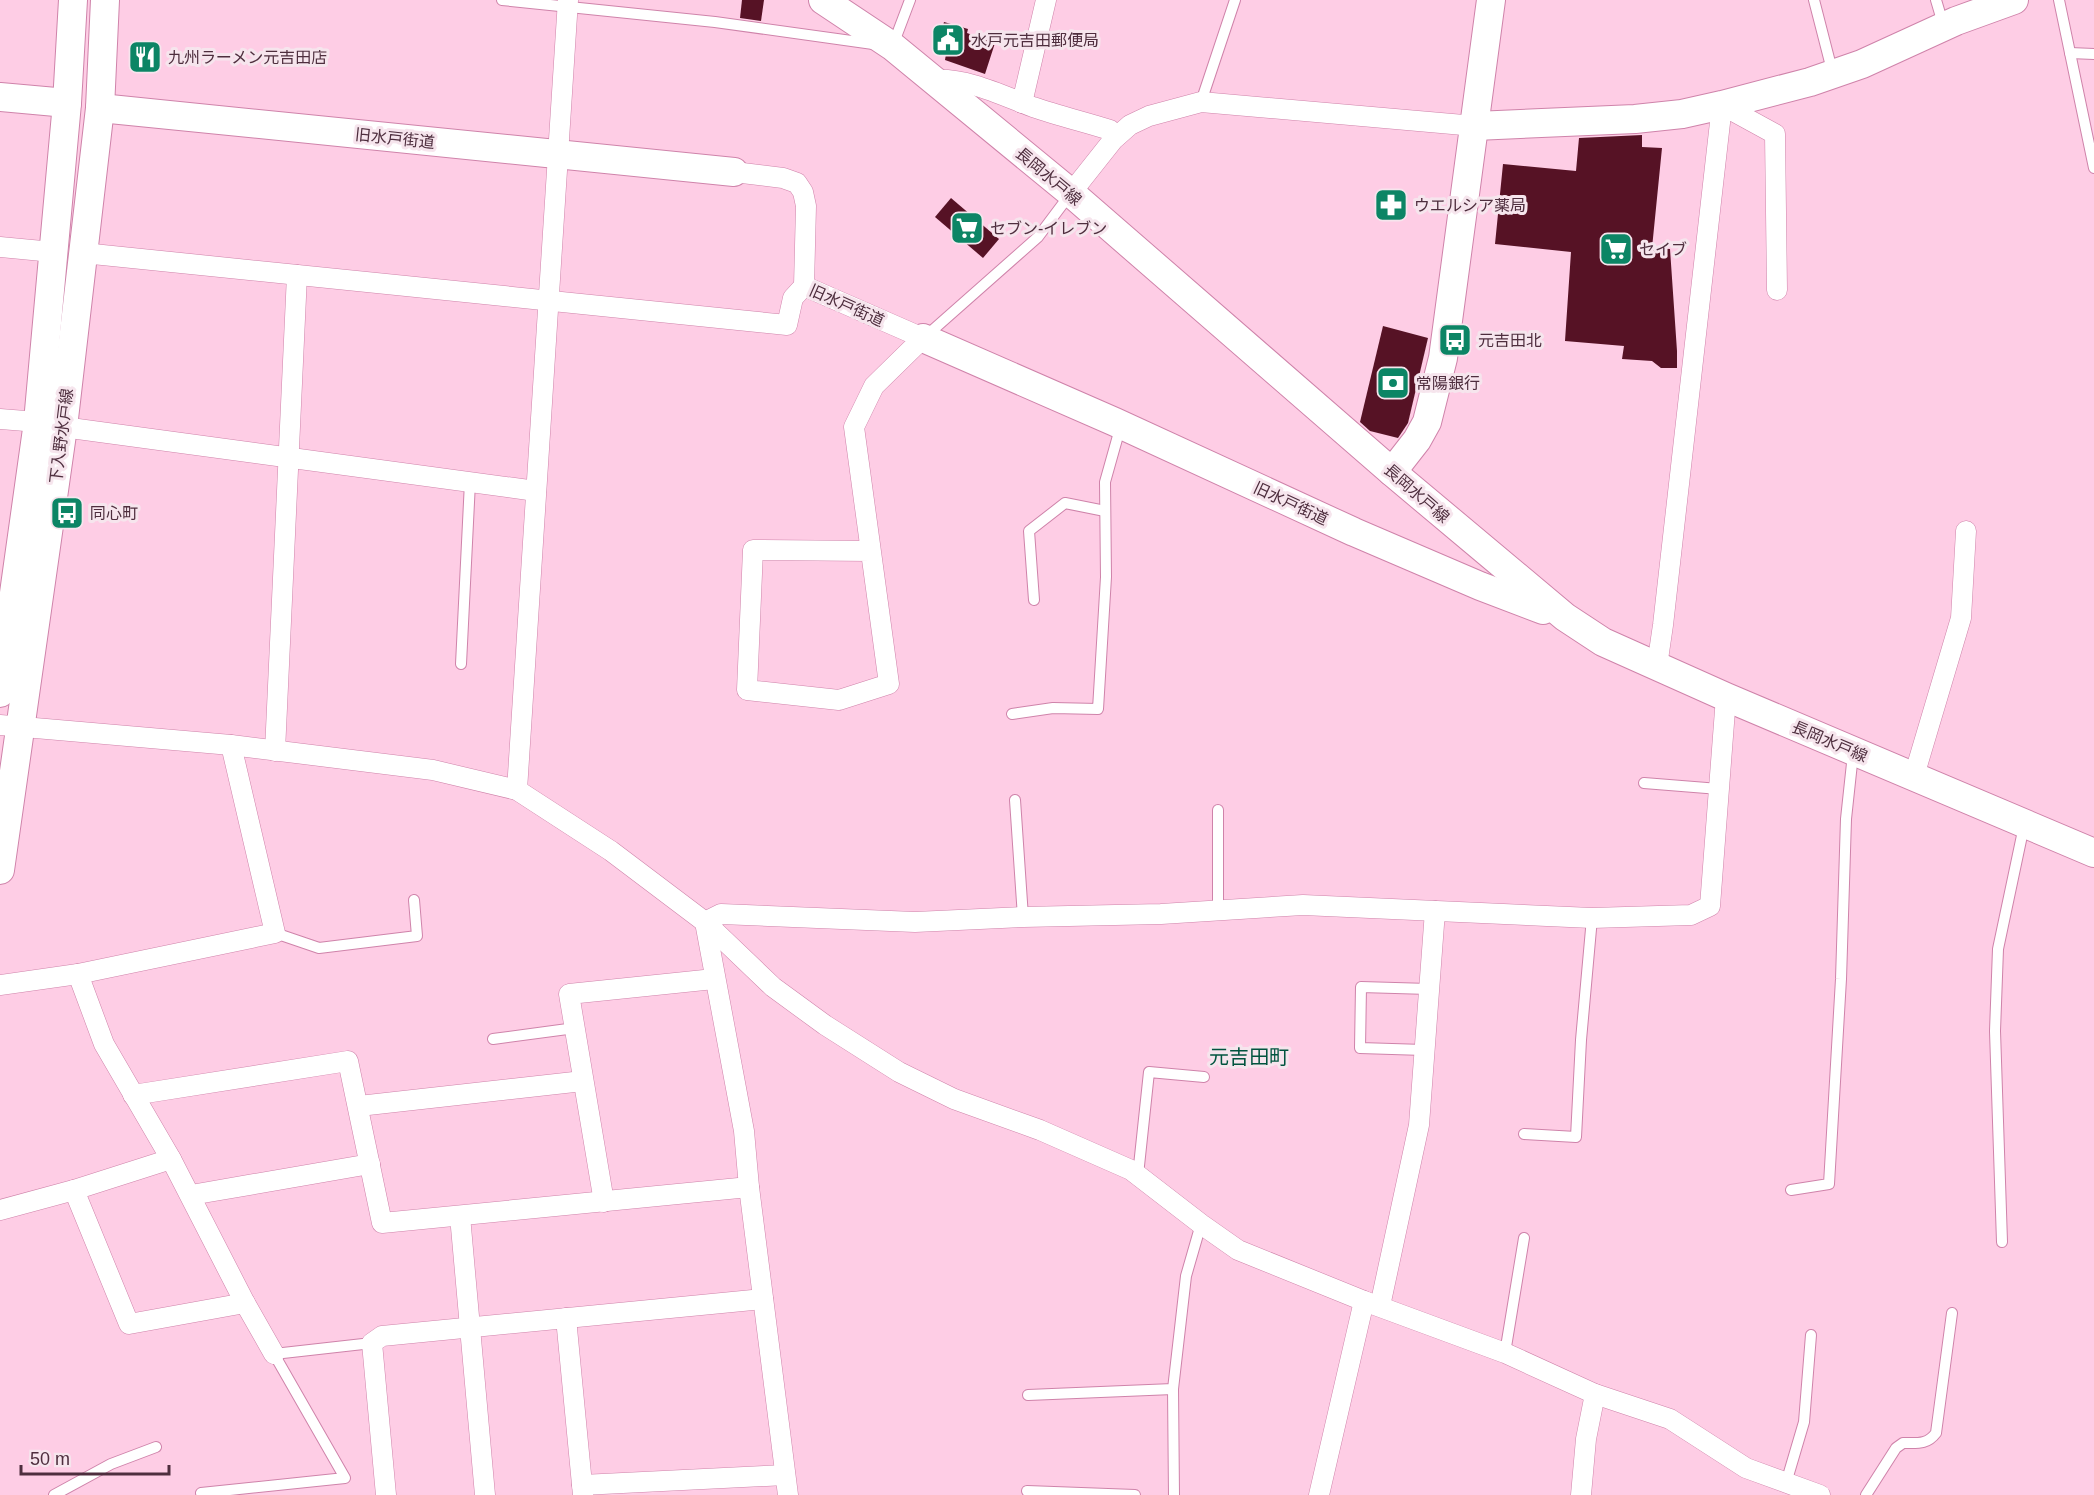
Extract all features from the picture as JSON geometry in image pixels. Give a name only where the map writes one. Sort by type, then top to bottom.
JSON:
[{"type":"main road","name":"下入野水戸線","points":[[0,870],[11,726],[51,424],[52,252],[67,103],[73,0]]},
{"type":"main road","name":"下入野水戸線","points":[[0,693],[83,253],[99,108],[105,0]]},
{"type":"main road","name":"長岡水戸線","points":[[823,0],[892,46],[1071,193],[1392,472],[1565,617],[1603,642],[1726,697],[2094,853]]},
{"type":"main road","points":[[1392,472],[1417,440],[1426,422],[1443,358],[1491,0]]},
{"type":"main road","points":[[1475,126],[1635,119],[1682,114],[1722,105],[1863,64],[1944,27],[2014,0]]},
{"type":"main road","points":[[0,97],[67,103]]},
{"type":"main road","name":"旧水戸街道","points":[[99,108],[734,172]]},
{"type":"main road","name":"旧水戸街道","points":[[923,338],[1121,425],[1354,532],[1480,586],[1565,617]]},
{"type":"street","points":[[1022,102],[1046,0]]},
{"type":"street","points":[[517,790],[567,3]]},
{"type":"street","points":[[934,80],[951,79],[1110,130],[1117,136]]},
{"type":"street","points":[[1071,193],[1117,136],[1130,125],[1149,116],[1201,102],[1475,126]]},
{"type":"street","points":[[1657,666],[1722,105],[1776,134],[1777,290]]},
{"type":"street","name":"旧水戸街道","points":[[734,172],[783,178],[796,183],[803,192],[807,206],[804,286],[923,338]]},
{"type":"street","points":[[0,246],[52,252]]},
{"type":"street","points":[[83,253],[787,325],[793,298],[804,286]]},
{"type":"street","points":[[275,751],[297,274]]},
{"type":"street","points":[[871,551],[753,550],[747,690],[839,700],[889,684],[871,551],[854,427],[874,386],[923,338]]},
{"type":"street","points":[[0,418],[536,491]]},
{"type":"street","points":[[1914,776],[1961,618],[1966,531]]},
{"type":"street","points":[[705,922],[721,914],[915,922],[1161,914],[1303,905],[1592,918],[1691,915],[1710,906],[1726,697]]},
{"type":"street","points":[[11,726],[231,745],[433,770],[517,790],[611,850],[705,922],[773,987],[825,1025],[899,1072],[954,1099],[1040,1130],[1131,1170],[1238,1250],[1372,1304],[1505,1353],[1595,1394],[1670,1419],[1746,1468],[1820,1495]]},
{"type":"street","points":[[0,985],[78,974],[275,933],[231,745]]},
{"type":"street","points":[[1319,1495],[1419,1125],[1435,911]]},
{"type":"street","points":[[705,922],[744,1131],[788,1495]]},
{"type":"street","points":[[78,974],[104,1044],[191,1195],[245,1304],[274,1354]]},
{"type":"street","points":[[604,1202],[569,994],[714,979]]},
{"type":"street","points":[[134,1095],[348,1061],[382,1223],[749,1187]]},
{"type":"street","points":[[359,1106],[584,1081]]},
{"type":"street","points":[[0,1210],[74,1190],[171,1159]]},
{"type":"street","points":[[191,1195],[370,1164]]},
{"type":"street","points":[[74,1190],[129,1324],[245,1304]]},
{"type":"street","points":[[460,1216],[485,1495]]},
{"type":"street","points":[[386,1495],[372,1343],[382,1336],[763,1299]]},
{"type":"street","points":[[566,1318],[583,1490],[785,1475]]},
{"type":"street","points":[[1581,1495],[1586,1439],[1595,1394]]},
{"type":"lane","points":[[502,0],[567,3],[892,46],[910,0]]},
{"type":"lane","points":[[1201,102],[1235,0]]},
{"type":"lane","points":[[1814,0],[1833,74]]},
{"type":"lane","points":[[1936,0],[1944,27]]},
{"type":"lane","points":[[2059,0],[2094,168]]},
{"type":"lane","points":[[2070,52],[2094,54]]},
{"type":"lane","points":[[923,338],[1038,237],[1071,193]]},
{"type":"lane","points":[[1012,714],[1053,708],[1098,709],[1106,577],[1105,482],[1121,425]]},
{"type":"lane","points":[[461,664],[470,482]]},
{"type":"lane","points":[[1034,600],[1029,531],[1065,503],[1105,511]]},
{"type":"lane","points":[[1791,1190],[1829,1184],[1841,979],[1846,819],[1854,751]]},
{"type":"lane","points":[[1644,783],[1719,789]]},
{"type":"lane","points":[[1015,800],[1023,917]]},
{"type":"lane","points":[[1218,810],[1218,910]]},
{"type":"lane","points":[[2002,1242],[1995,1031],[1998,949],[2025,823]]},
{"type":"lane","points":[[275,933],[319,948],[417,936],[414,900]]},
{"type":"lane","points":[[1524,1134],[1576,1137],[1581,1040],[1592,918]]},
{"type":"lane","points":[[1424,1050],[1360,1048],[1361,987],[1429,989]]},
{"type":"lane","points":[[493,1039],[575,1028]]},
{"type":"lane","points":[[1138,1176],[1149,1072],[1204,1077]]},
{"type":"lane","points":[[1174,1495],[1173,1389],[1186,1276],[1201,1224]]},
{"type":"lane","points":[[1505,1353],[1524,1238]]},
{"type":"lane","points":[[1866,1495],[1896,1448],[1903,1443],[1924,1443],[1936,1433],[1952,1313]]},
{"type":"lane","points":[[1786,1483],[1804,1422],[1811,1335]]},
{"type":"lane","points":[[198,1494],[345,1478],[274,1354],[372,1343]]},
{"type":"lane","points":[[1028,1395],[1173,1389]]},
{"type":"lane","points":[[54,1495],[111,1464],[156,1447]]},
{"type":"lane","points":[[1027,1491],[1135,1495]]},
{"type":"building","points":[[742,0],[764,0],[761,21],[740,18]]},
{"type":"building","points":[[944,22],[968,29],[967,33],[995,43],[985,74],[945,60],[946,54],[936,52]]},
{"type":"building","name":"セイブ","points":[[1642,135],[1642,147],[1662,148],[1652,248],[1670,249],[1677,368],[1661,368],[1652,361],[1622,359],[1624,346],[1565,341],[1571,252],[1495,244],[1503,164],[1576,171],[1579,138]]},
{"type":"building","name":"セブン-イレブン","points":[[951,198],[999,239],[983,258],[935,217]]},
{"type":"building","name":"常陽銀行","points":[[1383,326],[1428,338],[1408,423],[1398,438],[1370,431],[1360,422]]},
{"type":"place","name":"水戸元吉田郵便局","points":[[948,40]]},
{"type":"place","name":"九州ラーメン元吉田店","points":[[145,57]]},
{"type":"place","name":"ウエルシア薬局","points":[[1391,205]]},
{"type":"place","name":"セブン-イレブン","points":[[967,228]]},
{"type":"place","name":"セイブ","points":[[1616,249]]},
{"type":"place","name":"元吉田北","points":[[1455,340]]},
{"type":"place","name":"常陽銀行","points":[[1393,383]]},
{"type":"place","name":"同心町","points":[[67,513]]},
{"type":"district","name":"元吉田町","points":[[1249,1057]]}]
